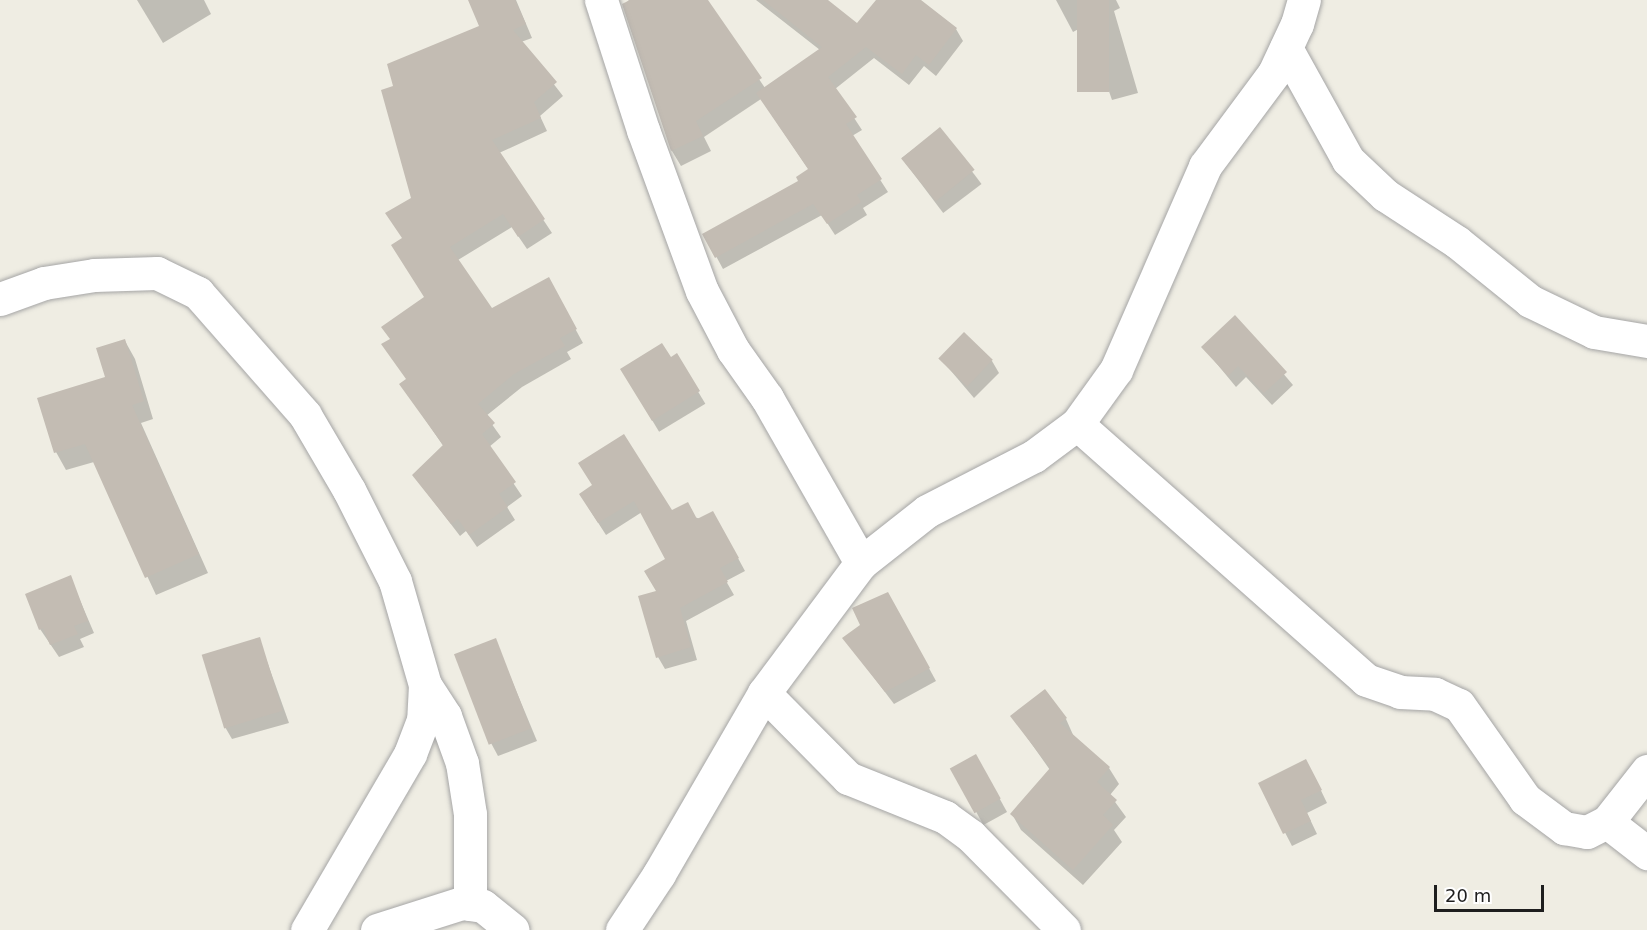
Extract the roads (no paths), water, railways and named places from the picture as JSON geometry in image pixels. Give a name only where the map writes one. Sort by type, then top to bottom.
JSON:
[{"type":"street","points":[[601,0],[643,130],[702,291],[733,350],[767,398],[861,563]]},
{"type":"street","points":[[622,930],[659,874],[764,693],[861,563],[927,511],[1034,456],[1077,424],[1116,370],[1205,166],[1274,73],[1304,0]]},
{"type":"street","points":[[1286,48],[1348,160],[1385,195],[1456,242],[1530,301],[1594,332],[1647,341]]},
{"type":"street","points":[[0,299],[44,283],[94,275],[157,273],[198,293],[305,415],[349,490],[395,581],[425,685],[445,716],[462,763],[470,814],[470,903]]},
{"type":"street","points":[[1077,424],[1366,680],[1400,692],[1435,693],[1459,705],[1525,799],[1564,828],[1587,832],[1607,822],[1647,771]]},
{"type":"street","points":[[308,930],[410,753],[423,720],[425,685]]},
{"type":"street","points":[[764,693],[848,778],[945,817],[971,836],[1064,930]]},
{"type":"street","points":[[1607,822],[1647,853]]},
{"type":"street","points":[[377,930],[441,908],[470,903],[483,906],[513,930]]}]
